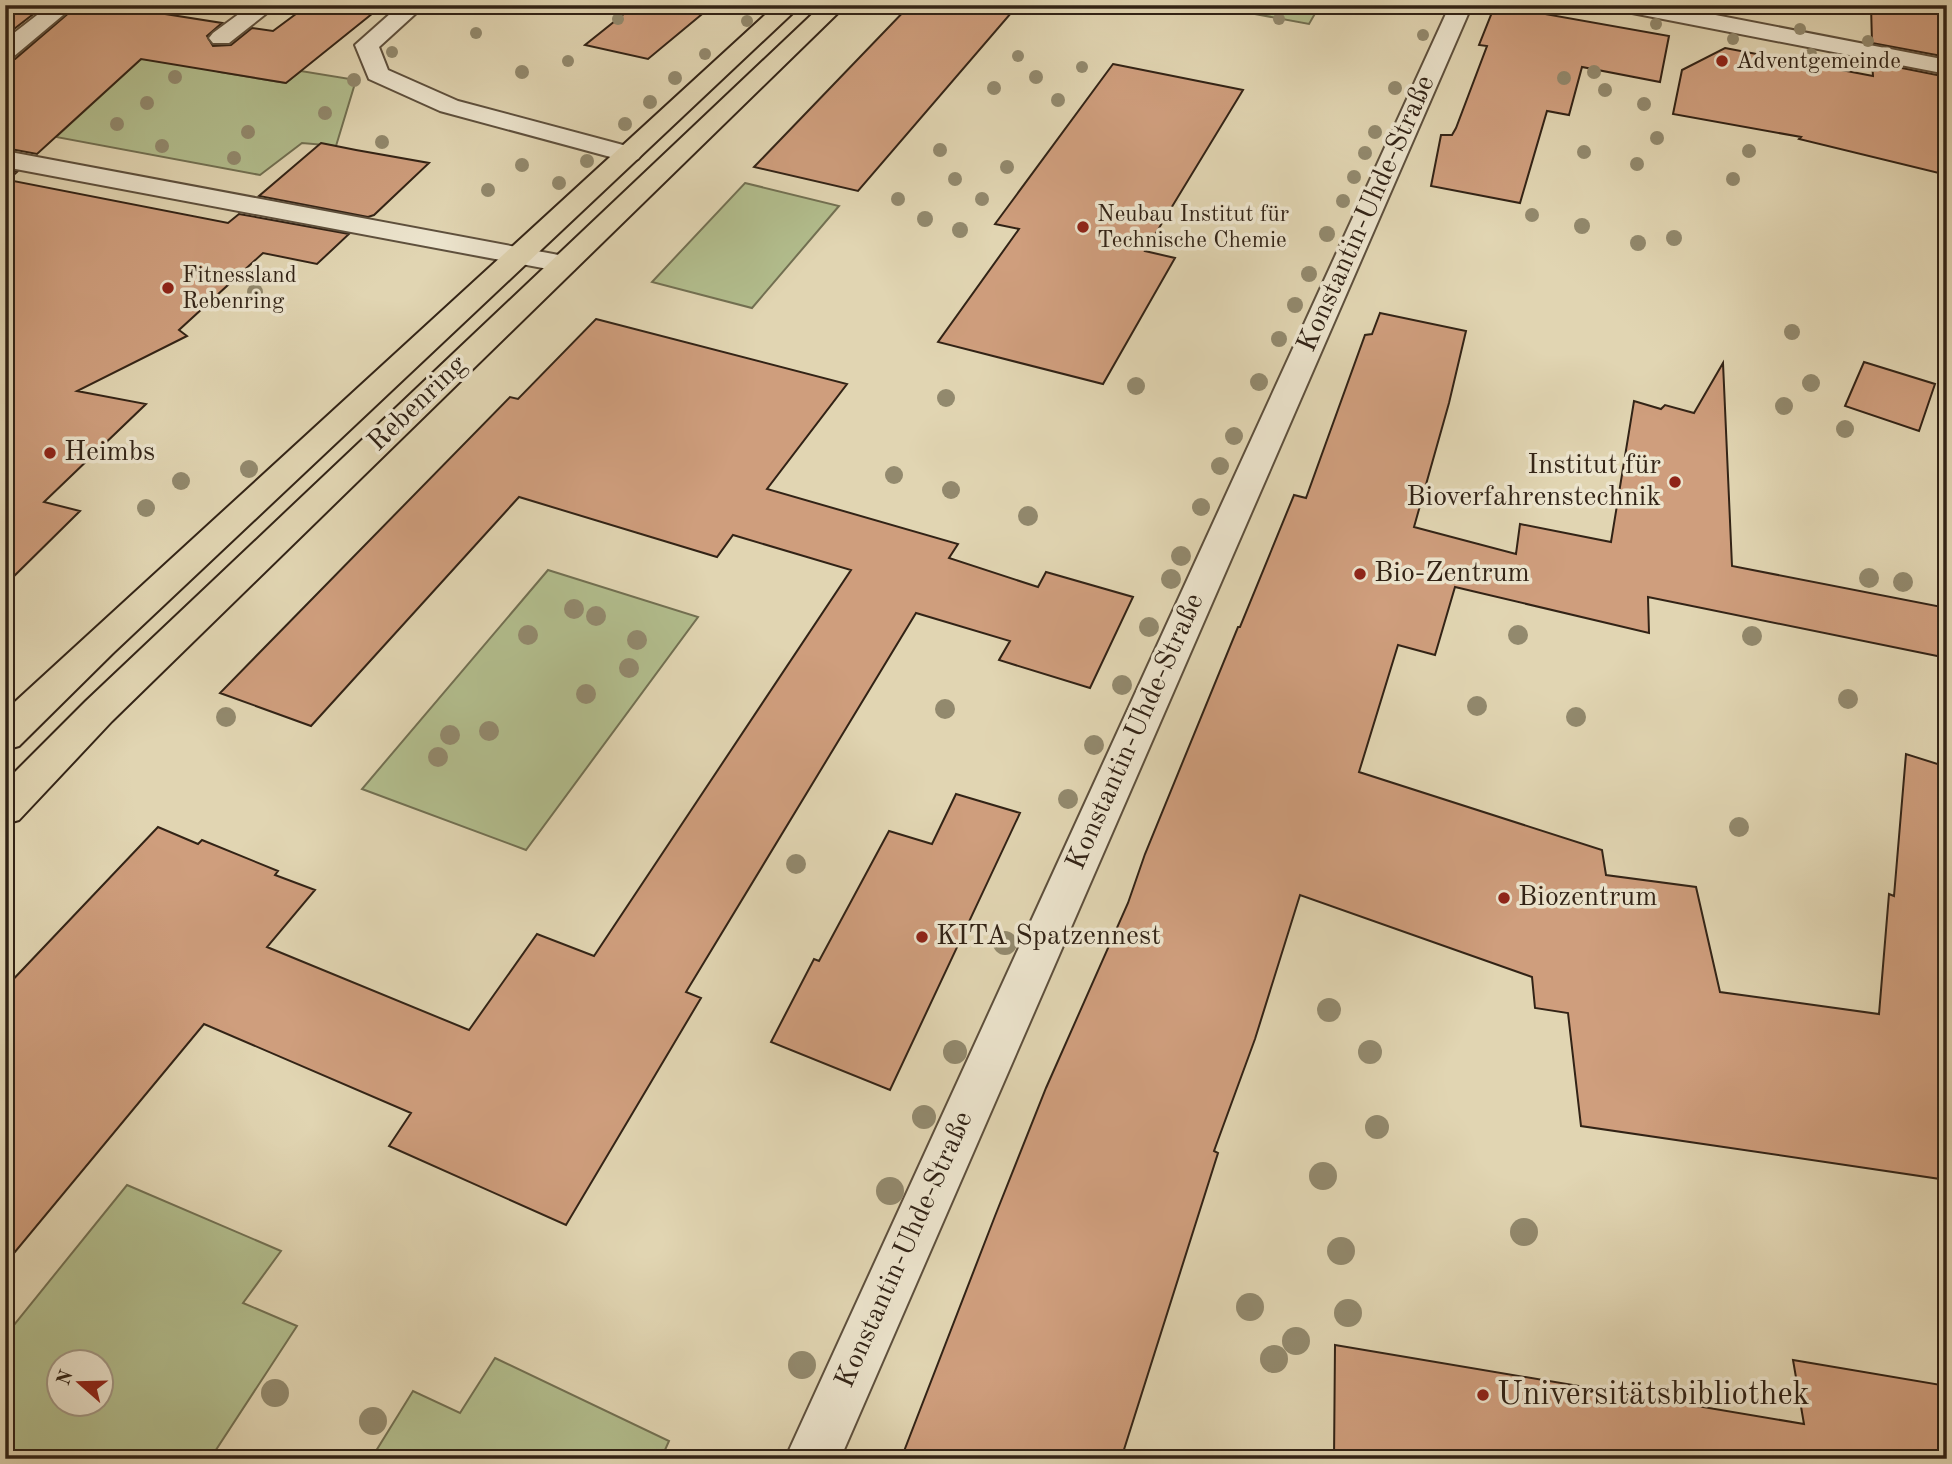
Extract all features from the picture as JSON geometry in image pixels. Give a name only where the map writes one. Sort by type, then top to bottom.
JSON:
[{"type":"main road","name":"Rebenring","points":[[5,735],[100,643],[790,5]]},
{"type":"main road","name":"Rebenring","points":[[5,808],[99,711],[835,5]]},
{"type":"street","points":[[5,52],[64,5]]},
{"type":"street","points":[[221,38],[266,5]]},
{"type":"street","points":[[414,5],[367,45],[378,74],[449,106],[629,154]]},
{"type":"street","name":"Konstantin-Uhde-Straße","points":[[812,1459],[1461,5]]},
{"type":"street","points":[[1627,5],[1947,67]]},
{"type":"street","points":[[5,159],[564,264]]},
{"type":"green space","points":[[1207,5],[1320,5],[1309,24]]},
{"type":"green space","points":[[151,50],[220,72],[285,83],[301,71],[356,80],[336,146],[302,143],[260,175],[56,137]]},
{"type":"green space","points":[[745,183],[839,206],[752,308],[652,282]]},
{"type":"green space","points":[[548,570],[698,617],[526,850],[362,789]]},
{"type":"green space","points":[[127,1185],[281,1251],[243,1303],[297,1326],[210,1459],[5,1459],[5,1336]]},
{"type":"green space","points":[[495,1358],[669,1441],[661,1459],[371,1459],[413,1391],[460,1413]]},
{"type":"building","points":[[5,5],[45,5],[5,36]]},
{"type":"building","points":[[78,5],[108,5],[222,23],[207,36],[213,46],[231,45],[252,28],[273,31],[308,5],[383,5],[286,83],[141,59],[37,154],[5,148],[5,61],[15,59]]},
{"type":"building","points":[[635,5],[713,5],[648,59],[585,45]]},
{"type":"building","points":[[910,5],[1018,5],[858,191],[754,167]]},
{"type":"building","points":[[1495,5],[1669,36],[1660,82],[1582,67],[1569,115],[1547,111],[1520,203],[1431,186],[1441,135],[1452,135],[1456,128],[1487,46],[1479,45]]},
{"type":"building","points":[[1871,5],[1947,7],[1947,57],[1872,43]]},
{"type":"building","points":[[1725,48],[1873,76],[1872,62],[1947,77],[1947,175],[1799,139],[1801,137],[1673,114],[1682,70]]},
{"type":"building","name":"Neubau Institut für Technische Chemie","points":[[1113,64],[1243,90],[1145,251],[1175,258],[1103,384],[938,342],[1019,229],[995,224]]},
{"type":"building","points":[[321,143],[429,163],[374,215],[368,217],[259,196]]},
{"type":"building","points":[[5,170],[17,172],[8,180],[228,223],[239,214],[349,234],[317,264],[263,253],[179,330],[187,336],[77,391],[146,404],[44,502],[80,511],[5,585]]},
{"type":"building","points":[[1380,313],[1466,331],[1414,527],[1516,554],[1520,524],[1611,542],[1634,401],[1661,409],[1665,405],[1694,413],[1723,363],[1732,566],[1947,608],[1947,658],[1648,597],[1649,633],[1455,587],[1435,655],[1398,645],[1359,772],[1602,850],[1606,875],[1696,887],[1720,992],[1879,1014],[1889,894],[1894,896],[1906,754],[1947,767],[1947,1180],[1581,1126],[1568,1013],[1535,1008],[1532,977],[1300,895],[1255,1039],[1214,1151],[1218,1153],[1121,1459],[901,1459],[1046,1088],[1128,903],[1145,854],[1238,627],[1294,495],[1306,498],[1365,335],[1372,334]]},
{"type":"building","points":[[596,319],[847,384],[767,489],[958,544],[949,558],[1038,587],[1046,572],[1133,597],[1090,688],[999,660],[1010,641],[916,613],[686,992],[701,998],[566,1225],[389,1146],[411,1113],[204,1024],[5,1264],[5,988],[158,827],[198,844],[202,840],[278,871],[275,875],[315,890],[267,947],[469,1030],[537,934],[594,956],[851,570],[733,535],[717,557],[519,497],[311,726],[220,693],[510,397],[518,399]]},
{"type":"building","points":[[1864,362],[1935,384],[1919,431],[1845,406]]},
{"type":"building","name":"KITA Spatzennest","points":[[956,794],[1020,813],[890,1090],[771,1042],[814,959],[819,961],[889,831],[932,844]]},
{"type":"building","name":"Universitätsbibliothek","points":[[1335,1345],[1804,1424],[1793,1360],[1947,1386],[1947,1459],[1334,1459]]},
{"type":"place","name":"Adventgemeinde","points":[[1722,61]]},
{"type":"place","name":"Neubau Institut für Technische Chemie","points":[[1083,227]]},
{"type":"place","name":"Fitnessland Rebenring","points":[[168,288]]},
{"type":"place","name":"Heimbs","points":[[50,453]]},
{"type":"place","name":"Institut für Bioverfahrenstechnik","points":[[1675,482]]},
{"type":"place","name":"Bio-Zentrum","points":[[1360,574]]},
{"type":"place","name":"Biozentrum","points":[[1504,898]]},
{"type":"place","name":"KITA Spatzennest","points":[[922,937]]},
{"type":"place","name":"Universitätsbibliothek","points":[[1483,1395]]}]
